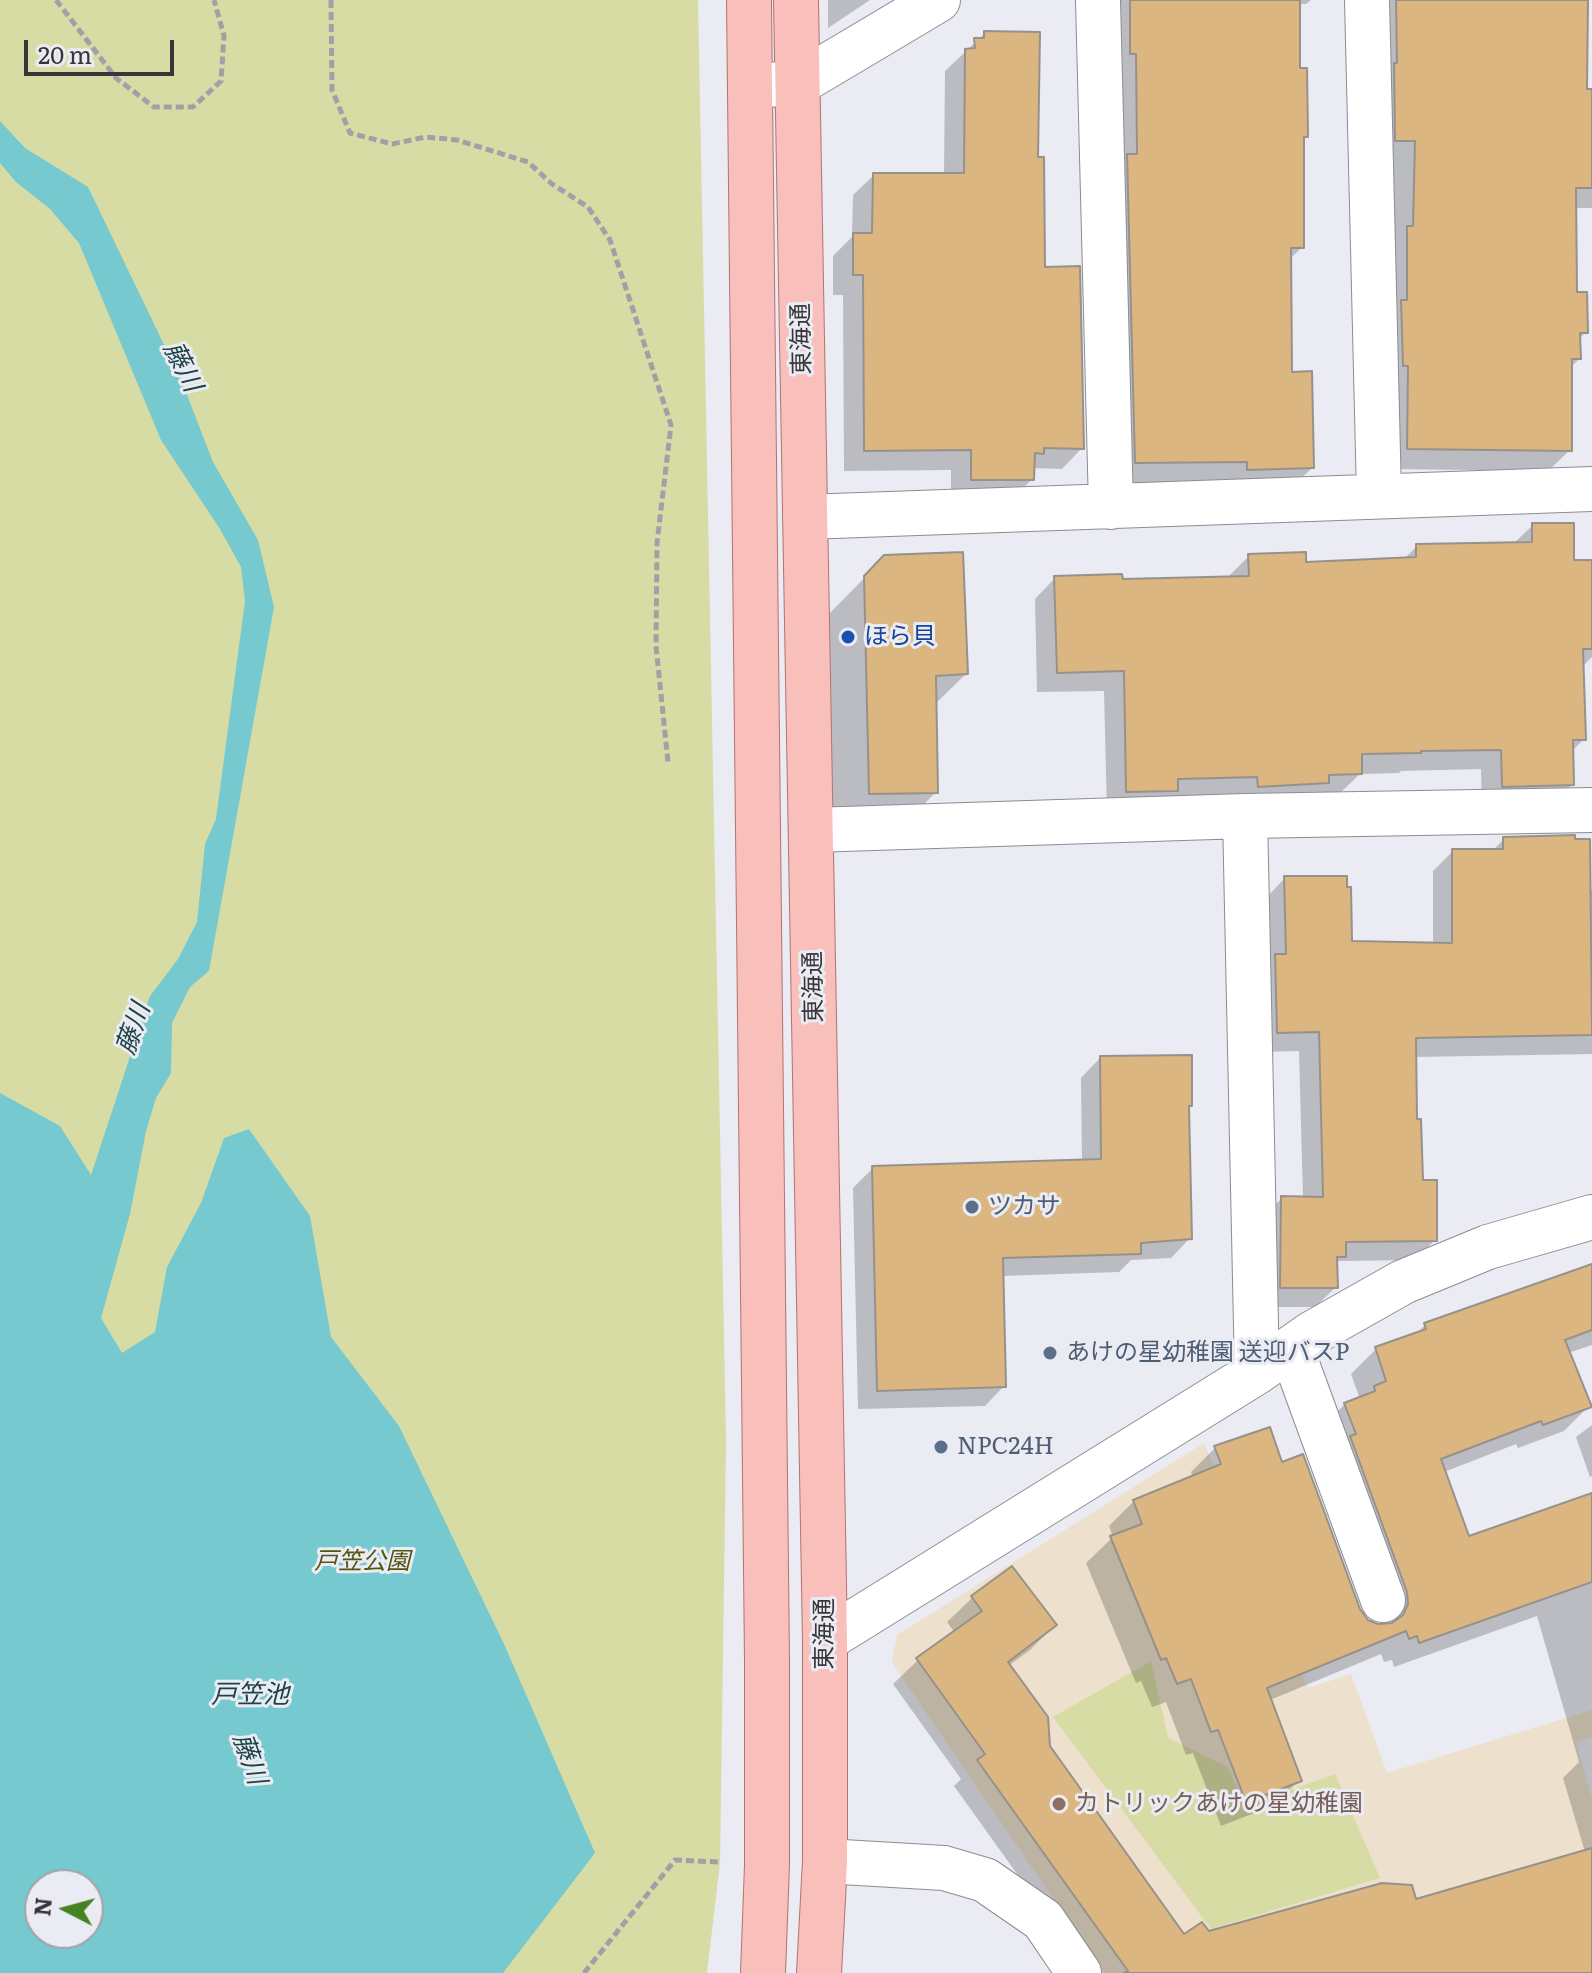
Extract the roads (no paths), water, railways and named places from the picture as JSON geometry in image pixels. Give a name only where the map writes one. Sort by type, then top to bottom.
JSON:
[{"type":"main road","name":"東海通","points":[[749,0],[767,1865],[763,1973]]},
{"type":"main road","name":"東海通","points":[[796,0],[825,1640],[825,1861],[819,1973]]},
{"type":"street","points":[[750,85],[797,84],[938,0]]},
{"type":"street","points":[[1098,0],[1111,507]]},
{"type":"street","points":[[1367,0],[1379,495]]},
{"type":"street","points":[[805,517],[1592,489]]},
{"type":"street","points":[[812,830],[1245,816],[1592,810]]},
{"type":"street","points":[[1245,816],[1274,1360],[1383,1600]]},
{"type":"street","points":[[825,1640],[1403,1282],[1488,1247],[1592,1217]]},
{"type":"street","points":[[825,1861],[944,1868],[985,1880],[1043,1920],[1079,1973]]},
{"type":"water","name":"戸笠池","points":[[0,121],[25,148],[88,187],[182,382],[213,462],[258,540],[274,607],[209,971],[190,987],[172,1023],[171,1073],[156,1098],[146,1131],[130,1214],[101,1318],[122,1353],[155,1332],[167,1267],[201,1203],[224,1138],[249,1129],[310,1216],[331,1337],[399,1426],[504,1644],[595,1853],[503,1973],[0,1973],[0,1093],[60,1126],[91,1175],[150,996],[178,959],[197,922],[205,844],[216,819],[245,601],[241,567],[220,529],[161,440],[79,243],[50,209],[16,182],[0,163]]},
{"type":"place","name":"ほら貝","points":[[848,637]]},
{"type":"place","name":"ツカサ","points":[[972,1207]]},
{"type":"place","name":"あけの星幼稚園 送迎バスP","points":[[1050,1353]]},
{"type":"place","name":"NPC24H","points":[[941,1447]]},
{"type":"place","name":"カトリックあけの星幼稚園","points":[[1059,1804]]},
{"type":"water label","name":"藤川","points":[[182,367]]},
{"type":"water label","name":"藤川","points":[[134,1029]]},
{"type":"water label","name":"藤川","points":[[249,1759]]},
{"type":"park label","name":"戸笠公園","points":[[362,1562]]}]
